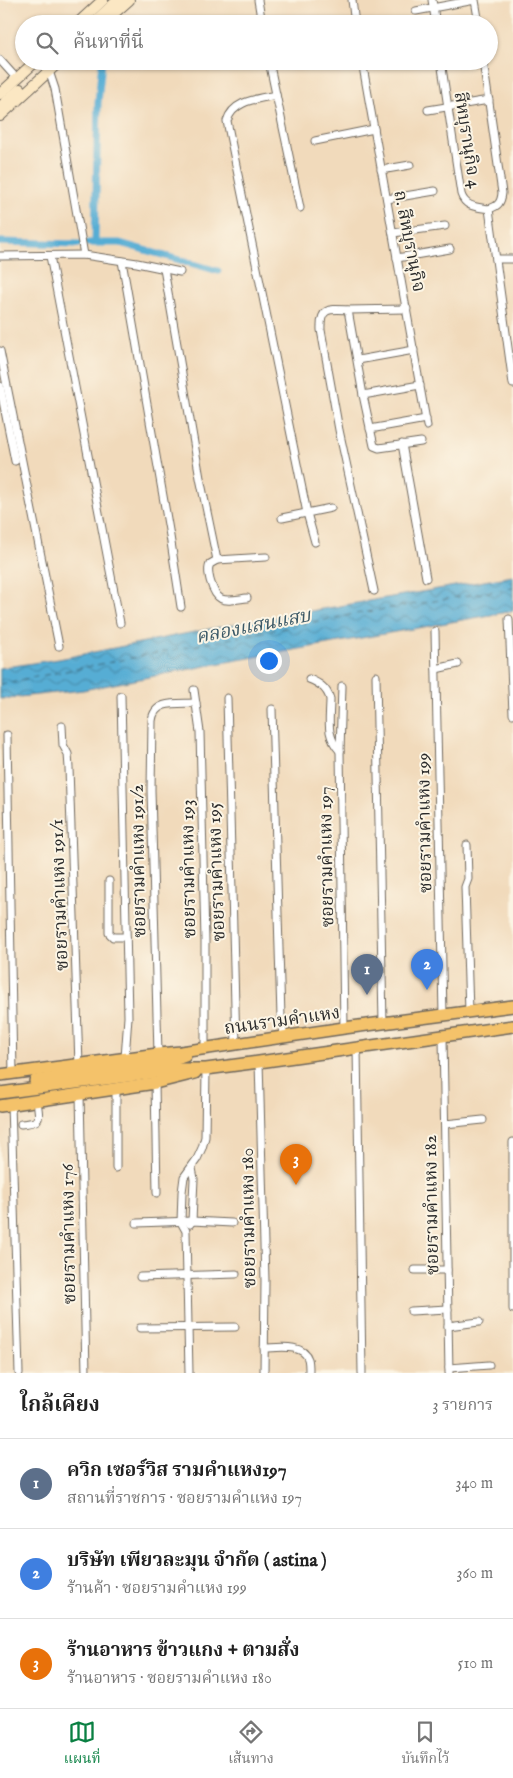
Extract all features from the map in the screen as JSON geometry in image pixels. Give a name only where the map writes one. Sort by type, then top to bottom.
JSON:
[{"type":"main road","points":[[92,15],[103,0]]},
{"type":"main road","points":[[96,15],[118,0]]},
{"type":"main road","points":[[112,15],[129,0]]},
{"type":"main road","points":[[0,94],[26,70]]},
{"type":"main road","points":[[0,107],[45,70]]},
{"type":"main road","points":[[0,116],[46,70]]},
{"type":"main road","name":"ถนนรามคำแหง","points":[[0,1075],[236,1045],[344,1028],[513,1006]]},
{"type":"main road","points":[[0,1093],[180,1070],[206,1069],[260,1062],[513,1026]]},
{"type":"main road","name":"ถนนรามคำแหง","points":[[0,1086],[157,1063],[173,1060],[205,1049]]},
{"type":"main road","points":[[5,1105],[155,1083],[183,1077],[206,1069]]},
{"type":"street","points":[[258,0],[260,15]]},
{"type":"street","points":[[352,0],[354,15]]},
{"type":"street","points":[[416,10],[433,3],[476,0],[478,15]]},
{"type":"street","points":[[0,60],[17,79]]},
{"type":"street","points":[[51,70],[84,255]]},
{"type":"street","points":[[271,70],[300,208]]},
{"type":"street","name":"ถ. สีหบุรานุกิจ","points":[[364,70],[426,422],[370,429]]},
{"type":"street","name":"สีหบุรานุกิจ 4","points":[[442,70],[460,194],[463,201],[470,206],[488,210],[513,384]]},
{"type":"street","points":[[485,70],[502,193],[497,206],[488,210]]},
{"type":"street","points":[[276,95],[244,102],[234,108],[229,114],[228,121],[307,513],[315,542]]},
{"type":"street","points":[[428,110],[488,100]]},
{"type":"street","points":[[315,141],[374,129]]},
{"type":"street","points":[[382,170],[410,165]]},
{"type":"street","points":[[387,199],[435,191]]},
{"type":"street","points":[[393,233],[445,226]]},
{"type":"street","points":[[397,258],[450,249]]},
{"type":"street","points":[[0,256],[84,255],[180,272]]},
{"type":"street","points":[[50,256],[120,623]]},
{"type":"street","points":[[496,259],[513,259]]},
{"type":"street","points":[[122,261],[181,607]]},
{"type":"street","points":[[164,268],[200,478],[217,560]]},
{"type":"street","points":[[374,591],[339,430],[321,320],[325,312],[330,309],[407,309]]},
{"type":"street","points":[[348,310],[373,443],[376,447],[421,442]]},
{"type":"street","points":[[358,360],[414,350]]},
{"type":"street","points":[[0,351],[59,646]]},
{"type":"street","points":[[364,395],[420,385]]},
{"type":"street","points":[[0,386],[15,462]]},
{"type":"street","points":[[402,444],[426,578]]},
{"type":"street","points":[[282,518],[330,508]]},
{"type":"street","points":[[247,598],[225,601],[216,597],[208,570],[210,564],[217,560],[266,557]]},
{"type":"street","points":[[509,620],[513,714]]},
{"type":"street","name":"ซอยรามคำแหง 199","points":[[435,630],[443,1015]]},
{"type":"street","points":[[436,669],[458,664]]},
{"type":"street","points":[[376,676],[383,1024]]},
{"type":"street","points":[[309,679],[321,686],[329,694],[330,736],[333,744],[340,751]]},
{"type":"street","name":"ซอยรามคำแหง 197","points":[[342,686],[340,751],[344,1028]]},
{"type":"street","name":"ซอยรามคำแหง 193","points":[[194,690],[200,732],[205,941],[205,1049]]},
{"type":"street","points":[[121,696],[128,1016],[125,1058]]},
{"type":"street","name":"ซอยรามคำแหง 195","points":[[227,698],[236,1045]]},
{"type":"street","name":"ซอยรามคำแหง 191/2","points":[[158,1054],[151,800],[152,721],[154,711],[160,706],[196,703]]},
{"type":"street","points":[[272,709],[284,1038]]},
{"type":"street","name":"ซอยรามคำแหง 191/1","points":[[62,726],[63,745],[68,754],[70,768],[79,1065]]},
{"type":"street","points":[[7,735],[13,1074]]},
{"type":"street","points":[[467,845],[468,879],[465,887],[469,1012]]},
{"type":"street","points":[[109,881],[109,933],[113,937],[126,937]]},
{"type":"street","name":"ซอยรามคำแหง 182","points":[[443,1036],[448,1370]]},
{"type":"street","points":[[357,1048],[362,1373]]},
{"type":"street","name":"ซอยรามคำแหง 180","points":[[260,1062],[265,1281],[264,1373]]},
{"type":"street","points":[[189,1373],[186,1231],[181,1222],[184,1177],[192,1168],[205,1137],[206,1069]]},
{"type":"street","points":[[155,1083],[157,1193]]},
{"type":"street","points":[[116,1088],[116,1168]]},
{"type":"street","name":"ซอยรามคำแหง 176","points":[[80,1095],[86,1373]]},
{"type":"street","points":[[21,1124],[38,1120],[40,1116],[37,1100]]},
{"type":"street","points":[[5,1105],[19,1373]]},
{"type":"street","points":[[445,1124],[483,1120]]},
{"type":"street","points":[[513,1142],[513,1310]]},
{"type":"street","points":[[186,1231],[192,1221],[194,1179],[192,1168]]},
{"type":"street","points":[[137,1222],[192,1221],[232,1223]]},
{"type":"street","points":[[414,1270],[447,1270]]},
{"type":"street","points":[[140,1277],[236,1274]]},
{"type":"street","points":[[411,1312],[448,1309]]},
{"type":"street","points":[[448,1326],[479,1322]]},
{"type":"street","points":[[140,1328],[235,1327]]},
{"type":"street","points":[[264,1348],[299,1349],[308,1358],[309,1371]]},
{"type":"street","points":[[448,1370],[489,1365]]},
{"type":"water","name":"คลองแสนแสบ","points":[[513,576],[513,611],[221,663],[83,690],[0,699],[0,668],[59,659],[224,626]]},
{"type":"waterway","points":[[95,243],[98,103],[101,70]]},
{"type":"waterway","points":[[0,242],[79,244]]},
{"type":"waterway","points":[[88,243],[120,243],[218,271]]},
{"type":"ferry route","points":[[0,684],[349,615],[513,588]]},
{"type":"place","name":"บริษัท เพียวละมุน จำกัด ( astina )","points":[[427,990]]},
{"type":"place","name":"ควิก เซอร์วิส รามคำแหง197","points":[[367,995]]},
{"type":"place","name":"ร้านอาหาร ข้าวแกง + ตามสั่ง","points":[[296,1185]]}]
